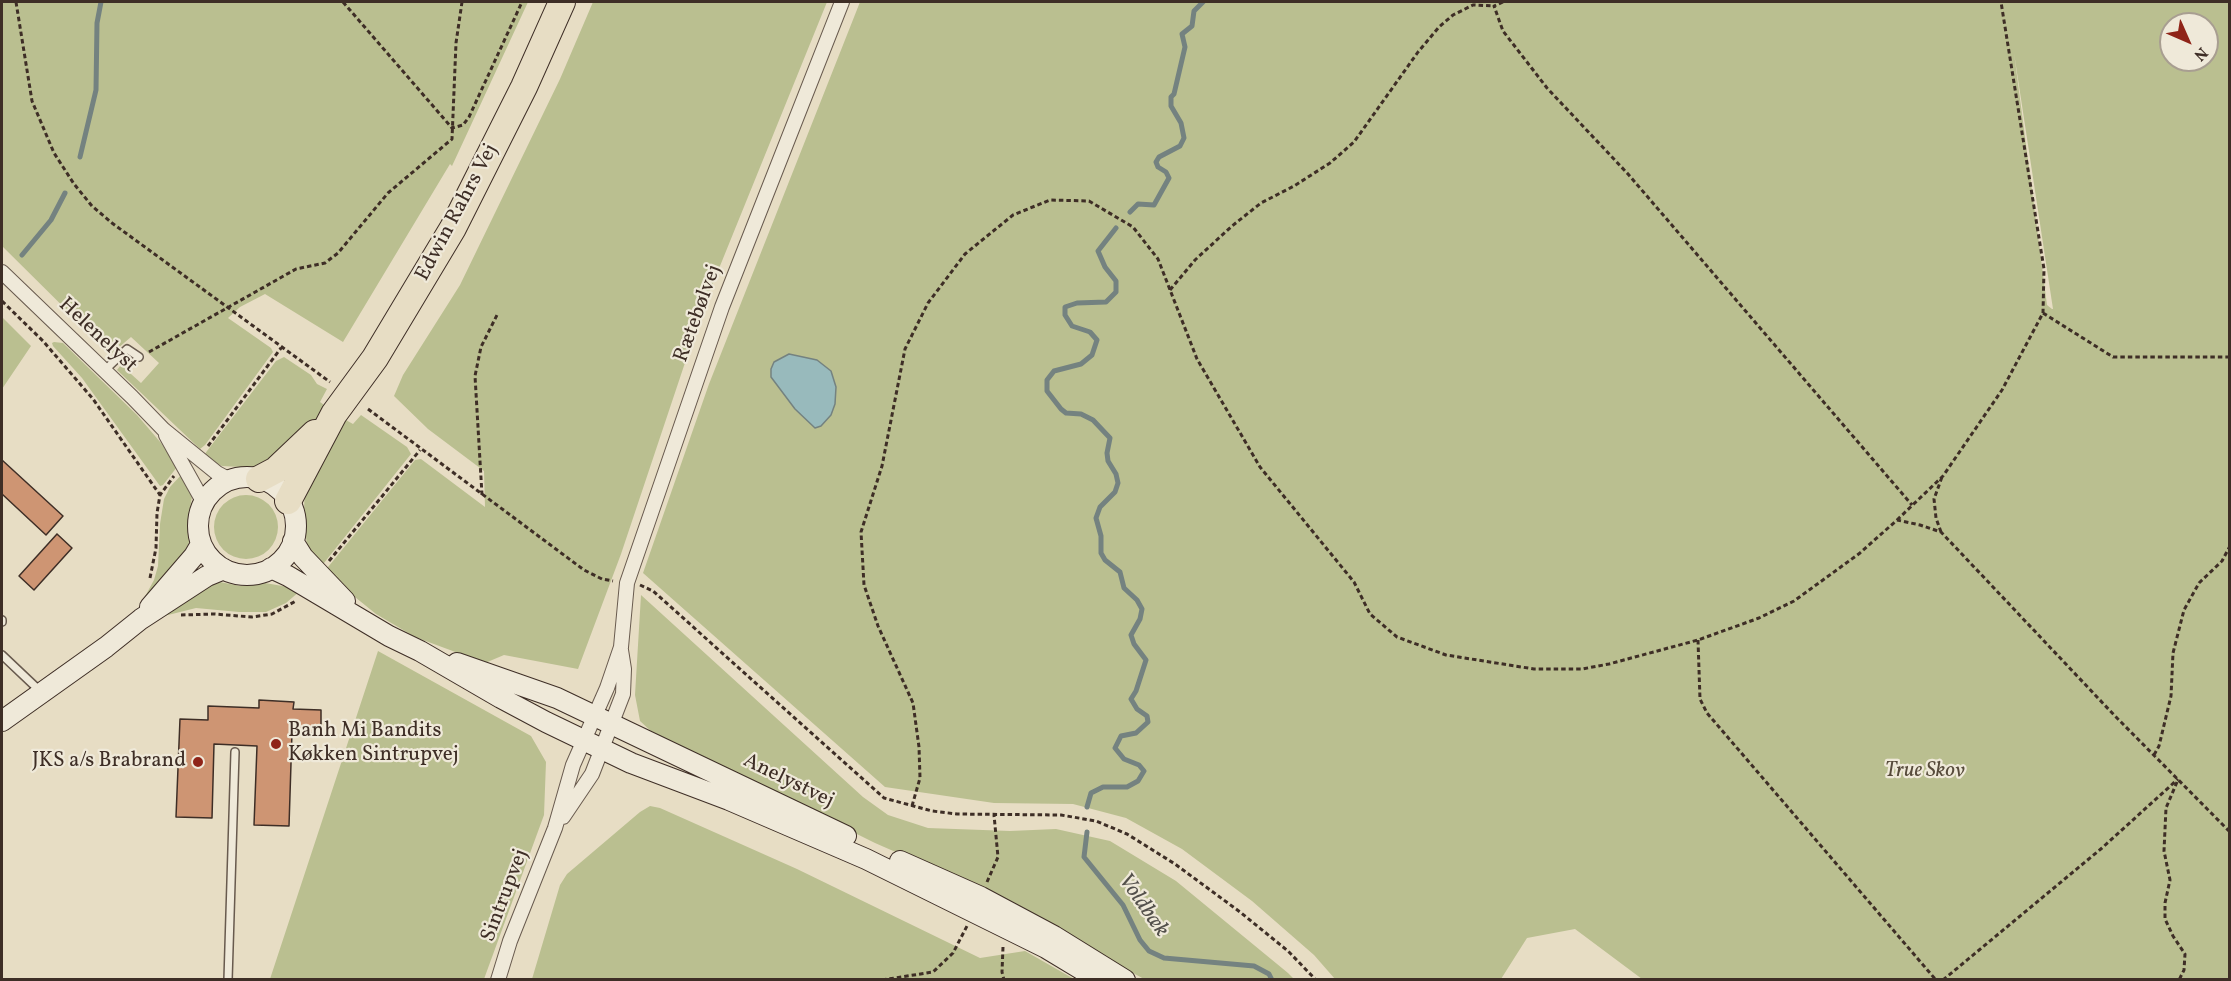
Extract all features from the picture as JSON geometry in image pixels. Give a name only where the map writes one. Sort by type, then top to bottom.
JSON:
[{"type":"highway","name":"Edwin Rahrs Vej","points":[[334,414],[375,358],[453,228],[524,87],[562,2]]},
{"type":"highway","points":[[259,479],[276,471],[334,414]]},
{"type":"highway","points":[[288,501],[334,414]]},
{"type":"street","name":"Rætebølvej","points":[[603,719],[623,694],[624,669],[621,647],[627,582],[722,307],[842,2]]},
{"type":"street","name":"Helenelyst","points":[[2,272],[164,430],[217,473],[230,480]]},
{"type":"street","name":"Helenelyst","points":[[164,430],[204,502]]},
{"type":"street","points":[[259,479],[276,487],[288,501],[295,520],[294,541],[285,556],[271,568],[248,575],[224,569],[214,563],[201,544],[199,518],[204,502],[215,489],[230,480],[259,479]]},
{"type":"street","name":"Anelystvej","points":[[294,541],[313,581]]},
{"type":"street","points":[[141,619],[201,544]]},
{"type":"street","name":"Anelystvej","points":[[271,568],[288,576],[313,581],[388,636],[420,651],[501,699],[631,763],[783,822],[866,859],[1054,936],[1125,980]]},
{"type":"street","points":[[2,721],[106,647],[141,619],[207,576],[224,569]]},
{"type":"street","name":"Anelystvej","points":[[420,651],[557,698],[872,848],[978,904],[1099,980]]},
{"type":"street","name":"Sintrupvej","points":[[555,828],[592,774],[593,744],[603,719]]},
{"type":"street","name":"Sintrupvej","points":[[498,980],[510,941],[555,828],[573,765],[593,744]]},
{"type":"lane","points":[[104,371],[127,349],[139,357]]},
{"type":"lane","points":[[2,656],[42,693]]},
{"type":"lane","points":[[228,980],[235,752]]},
{"type":"path","points":[[16,2],[32,101],[54,153],[74,184],[92,206],[330,382]]},
{"type":"path","points":[[343,2],[452,128]]},
{"type":"path","points":[[139,357],[296,269],[325,263],[338,253],[388,194],[452,139],[456,43],[462,2]]},
{"type":"path","points":[[452,128],[463,125],[469,117],[522,2]]},
{"type":"path","points":[[1170,290],[1195,260],[1232,226],[1262,203],[1330,163],[1354,142],[1418,52],[1439,27],[1453,15],[1473,5],[1494,6],[1503,2]]},
{"type":"path","points":[[912,806],[920,778],[919,747],[913,703],[878,626],[864,585],[861,532],[882,466],[905,349],[928,303],[965,254],[1013,215],[1050,201],[1089,201],[1133,227],[1158,259],[1197,359],[1260,467],[1354,582],[1370,614],[1397,637],[1446,655],[1534,669],[1582,669],[1698,640],[1759,618],[1794,600],[1860,553],[1943,476],[2002,390],[2043,313],[2044,269],[2001,2]]},
{"type":"path","points":[[1494,6],[1503,31],[1547,88],[1628,174],[1912,505]]},
{"type":"path","points":[[2,301],[43,341],[88,392],[160,495]]},
{"type":"path","points":[[482,495],[475,376],[481,347],[498,313]]},
{"type":"path","points":[[2043,313],[2113,357],[2229,357]]},
{"type":"path","points":[[198,456],[216,437],[281,348]]},
{"type":"path","points":[[368,409],[584,570],[602,579],[627,582],[653,591],[884,798],[912,806],[957,814],[1061,815],[1096,821],[1127,834],[1175,864],[1240,912],[1288,951],[1316,980]]},
{"type":"path","points":[[179,616],[190,613],[252,617],[272,614],[293,604],[420,449]]},
{"type":"path","points":[[149,582],[154,559],[160,495],[172,478],[185,468]]},
{"type":"path","points":[[1943,476],[1934,500],[1936,518],[1941,532],[2229,832]]},
{"type":"path","points":[[1898,520],[1941,532]]},
{"type":"path","points":[[2154,755],[2159,746],[2171,696],[2173,653],[2184,610],[2199,584],[2222,561],[2229,546]]},
{"type":"path","points":[[1698,640],[1700,699],[1707,713],[1936,980]]},
{"type":"path","points":[[1943,980],[2102,849],[2178,779]]},
{"type":"path","points":[[2178,779],[2166,808],[2164,851],[2170,880],[2165,903],[2165,919],[2185,954],[2184,970],[2180,980]]},
{"type":"path","points":[[882,980],[923,975],[940,968],[953,953],[978,904],[998,857],[994,815]]},
{"type":"green space","points":[[2,2],[528,2],[452,166],[450,164],[343,342],[265,294],[240,307],[228,318],[271,348],[273,352],[200,449],[117,370],[121,365],[141,383],[159,363],[131,337],[111,354],[2,246]]},
{"type":"green space","points":[[593,2],[827,2],[705,303],[621,554],[578,669],[504,655],[485,663],[415,637],[376,614],[324,572],[415,460],[421,459],[485,507],[484,471],[428,429],[394,396],[403,375],[460,285],[560,79]]},
{"type":"green space","name":"True Skov","points":[[860,2],[2229,2],[2229,979],[1642,979],[1575,929],[1527,938],[1501,979],[1335,979],[1314,955],[1252,901],[1182,849],[1126,818],[1073,804],[994,803],[885,787],[643,573],[709,384]],"holes":[[[2014,53],[2053,309],[2047,305]]]},
{"type":"green space","points":[[2,317],[31,346],[2,389]]},
{"type":"green space","points":[[54,342],[63,343],[137,415],[161,443],[177,467],[163,485],[160,486],[82,378],[53,346]]},
{"type":"green space","points":[[284,357],[311,375],[317,384],[327,389],[320,402],[327,407],[326,409],[291,448],[260,468],[222,466],[212,461],[205,454],[207,451],[276,361]]},
{"type":"green space","points":[[361,415],[407,447],[411,454],[320,568],[307,548],[304,512],[305,480],[344,419],[353,424]]},
{"type":"green space","points":[[182,474],[192,497],[188,520],[189,542],[185,554],[142,602],[154,580],[158,566],[164,499],[170,487]]},
{"type":"green space","points":[[246,495],[264,501],[272,509],[278,527],[272,545],[264,553],[246,559],[228,553],[220,545],[214,527],[220,509],[228,501]]},
{"type":"green space","points":[[220,582],[240,586],[265,583],[300,591],[286,603],[266,612],[196,608],[156,618],[210,583]]},
{"type":"green space","points":[[641,595],[863,797],[888,815],[928,828],[1010,831],[1056,829],[1110,841],[1176,881],[1294,979],[1144,979],[978,888],[875,843],[653,733],[640,721],[635,695]]},
{"type":"green space","points":[[378,651],[531,736],[546,762],[544,815],[484,979],[270,979]]},
{"type":"green space","points":[[650,806],[660,808],[797,869],[980,958],[1025,951],[1074,979],[532,979],[560,885],[567,874]]},
{"type":"water","points":[[789,354],[817,360],[831,371],[836,387],[835,404],[831,415],[821,426],[815,428],[795,409],[771,377],[774,362]]},
{"type":"building","points":[[2,460],[63,516],[46,535],[2,494]]},
{"type":"building","points":[[57,534],[72,548],[34,590],[19,576]]},
{"type":"building","points":[[259,700],[294,702],[293,709],[321,710],[321,733],[292,732],[289,826],[254,825],[257,746],[214,744],[212,818],[176,817],[180,719],[208,720],[208,706],[259,708]]},
{"type":"waterway","points":[[80,157],[96,90],[97,23],[101,2]]},
{"type":"waterway","name":"Voldbæk","points":[[1130,212],[1138,204],[1154,205],[1169,178],[1156,162],[1159,157],[1180,146],[1184,138],[1181,123],[1171,106],[1171,97],[1174,94],[1185,47],[1182,34],[1192,26],[1194,11],[1203,2]]},
{"type":"waterway","points":[[22,255],[51,220],[65,193]]},
{"type":"waterway","name":"Voldbæk","points":[[1087,807],[1091,793],[1103,787],[1127,787],[1138,781],[1144,771],[1139,765],[1124,759],[1115,748],[1121,736],[1136,733],[1148,722],[1147,716],[1137,709],[1131,699],[1146,660],[1134,644],[1131,635],[1140,619],[1142,609],[1137,600],[1124,588],[1120,572],[1105,560],[1101,553],[1101,536],[1096,518],[1100,507],[1115,492],[1118,483],[1116,474],[1108,461],[1110,438],[1093,420],[1081,414],[1066,413],[1061,409],[1047,391],[1047,380],[1054,371],[1081,364],[1092,355],[1097,340],[1090,332],[1072,326],[1065,315],[1065,307],[1077,303],[1106,302],[1116,292],[1116,281],[1105,267],[1098,251],[1116,228]]},
{"type":"waterway","name":"Voldbæk","points":[[1087,832],[1084,857],[1123,905],[1140,940],[1149,951],[1164,958],[1254,966],[1269,974],[1272,980]]},
{"type":"place","name":"Banh Mi Bandits Køkken Sintrupvej","points":[[276,744]]},
{"type":"place","name":"JKS a/s Brabrand","points":[[198,762]]}]
